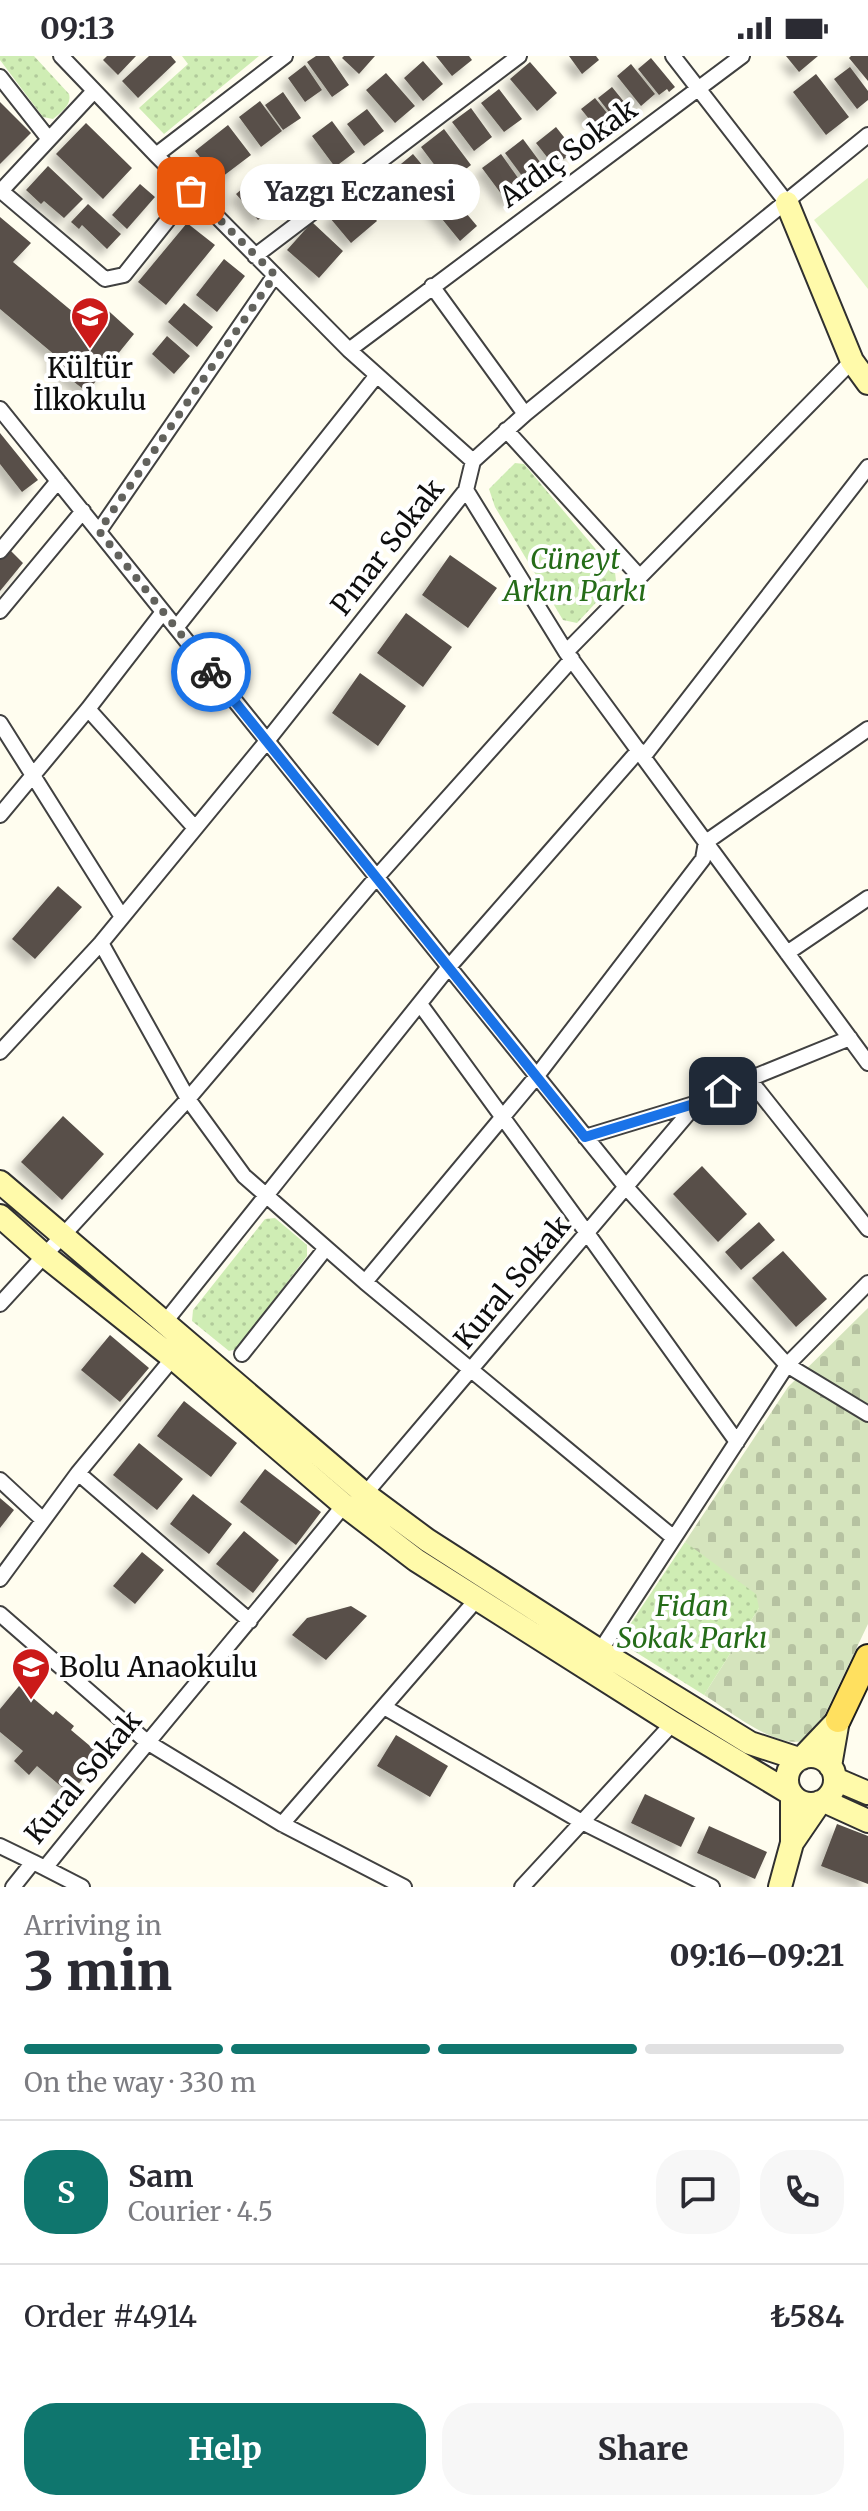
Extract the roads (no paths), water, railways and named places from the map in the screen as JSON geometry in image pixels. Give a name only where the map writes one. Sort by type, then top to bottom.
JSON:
[{"type":"main road","points":[[787,203],[852,361],[868,383]]},
{"type":"main road","points":[[0,1182],[365,1494],[427,1540],[750,1743],[800,1759],[816,1757],[833,1772],[868,1793]]},
{"type":"main road","points":[[0,1216],[173,1358],[344,1505],[416,1560],[802,1803],[822,1802],[868,1821]]},
{"type":"main road","points":[[780,1887],[792,1843],[791,1794],[787,1785],[789,1770],[838,1720],[868,1657]]},
{"type":"main road","points":[[792,1843],[833,1789],[838,1720]]},
{"type":"street","points":[[61,56],[349,350],[473,461]]},
{"type":"street","points":[[255,256],[519,56]]},
{"type":"street","points":[[673,56],[787,203]]},
{"type":"street","name":"Ardıç Sokak","points":[[349,350],[742,56]]},
{"type":"street","points":[[156,155],[281,57]]},
{"type":"street","points":[[0,77],[48,138]]},
{"type":"street","points":[[94,91],[1,191],[105,279],[124,275],[191,191]]},
{"type":"street","name":"Pınar Sokak","points":[[0,1052],[101,943],[267,741],[466,490],[473,461],[525,414],[868,135]]},
{"type":"street","points":[[99,531],[275,275]]},
{"type":"street","points":[[432,286],[525,414]]},
{"type":"street","points":[[0,1304],[188,1099],[639,576],[852,361]]},
{"type":"street","points":[[176,628],[377,375]]},
{"type":"street","points":[[0,409],[626,1187],[787,1365],[868,1414]]},
{"type":"street","points":[[506,430],[639,576]]},
{"type":"street","points":[[165,1322],[448,968],[642,753],[868,467]]},
{"type":"street","points":[[0,551],[58,481]]},
{"type":"street","points":[[466,490],[569,655],[866,1058]]},
{"type":"street","points":[[0,611],[83,511]]},
{"type":"street","points":[[0,815],[163,612]]},
{"type":"street","points":[[88,709],[195,828]]},
{"type":"street","points":[[0,723],[122,917]]},
{"type":"street","points":[[365,1282],[536,1077],[703,859],[706,842],[868,729]]},
{"type":"street","points":[[787,953],[868,898]]},
{"type":"street","points":[[101,943],[188,1099],[244,1176],[365,1282],[674,1538]]},
{"type":"street","points":[[420,1004],[737,1442]]},
{"type":"street","points":[[585,1137],[697,1103],[850,1038]]},
{"type":"street","points":[[749,1079],[868,1229]]},
{"type":"street","name":"Kural Sokak","points":[[365,1494],[697,1103]]},
{"type":"street","points":[[242,1354],[326,1248]]},
{"type":"street","points":[[600,1651],[787,1365],[868,1283]]},
{"type":"street","points":[[0,1579],[78,1473],[173,1358]]},
{"type":"street","points":[[78,1473],[250,1621]]},
{"type":"street","points":[[0,1480],[42,1519]]},
{"type":"street","name":"Kural Sokak","points":[[13,1887],[39,1865],[147,1742],[344,1505]]},
{"type":"street","points":[[282,1824],[477,1599]]},
{"type":"street","points":[[0,1614],[147,1742],[282,1824],[404,1887]]},
{"type":"street","points":[[384,1707],[582,1822],[712,1887]]},
{"type":"street","points":[[522,1887],[673,1723]]},
{"type":"street","points":[[0,1846],[82,1887]]},
{"type":"place","name":"Yazgı Eczanesi","points":[[191,191]]},
{"type":"place","name":"Kültür İlkokulu","points":[[90,350]]},
{"type":"place","name":"Bolu Anaokulu","points":[[31,1701]]},
{"type":"park label","name":"Cüneyt Arkın Parkı","points":[[575,575]]},
{"type":"park label","name":"Fidan Sokak Parkı","points":[[692,1622]]}]
